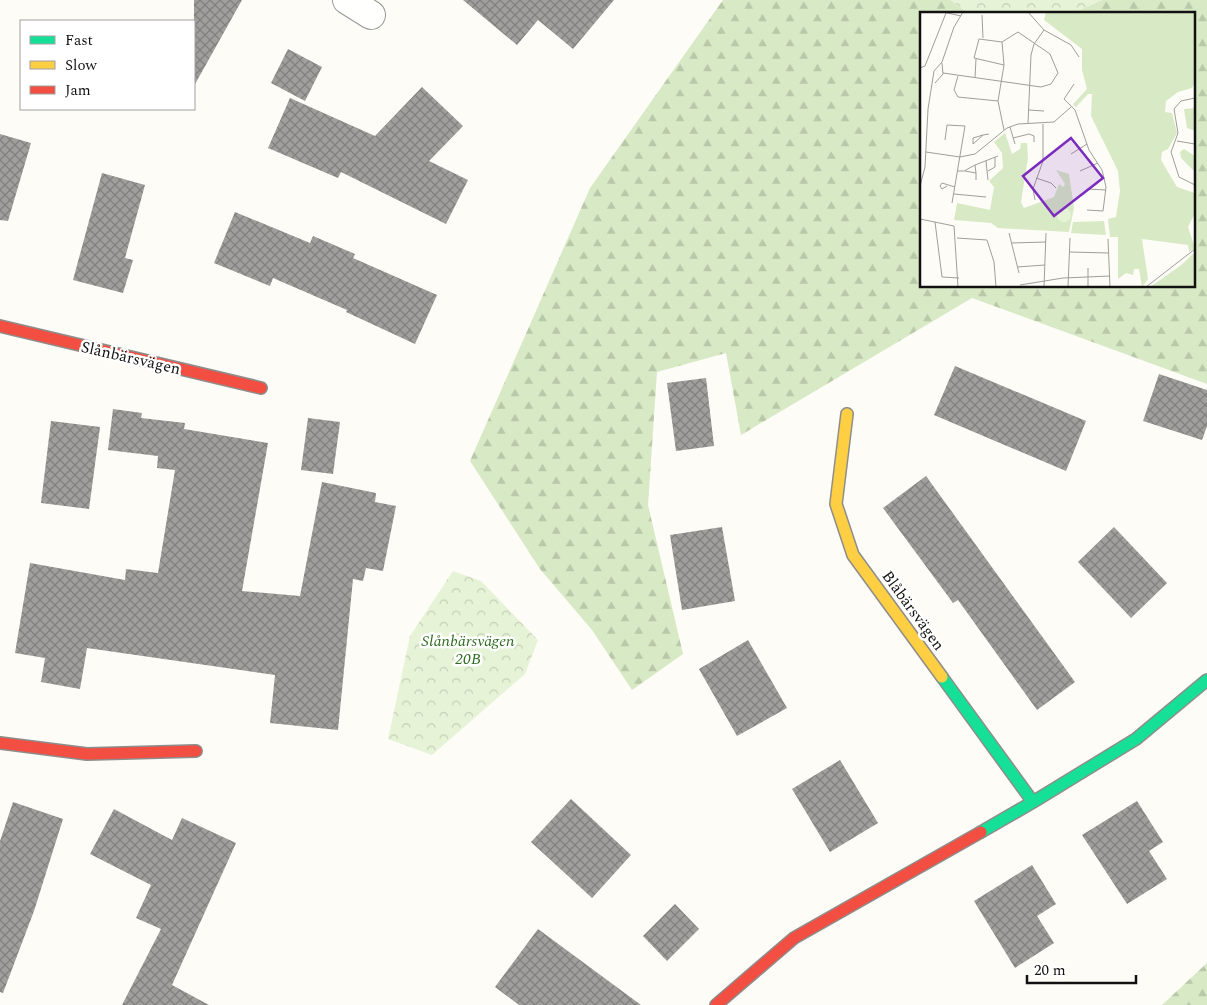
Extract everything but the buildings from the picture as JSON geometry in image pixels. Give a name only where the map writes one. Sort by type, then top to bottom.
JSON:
[{"type":"street","points":[[347,0],[370,15]]},
{"type":"street","name":"Slånbärsvägen","points":[[0,326],[261,388]]},
{"type":"street","name":"Blåbärsvägen","points":[[847,414],[836,504],[853,555],[1033,802]]},
{"type":"street","points":[[716,1005],[794,938],[1033,802],[1136,739],[1207,680]]},
{"type":"street","points":[[0,743],[87,754],[196,751]]},
{"type":"green space","points":[[723,0],[951,0],[966,12],[920,12],[920,288],[1194,288],[1194,12],[1075,12],[1102,0],[1207,0],[1207,384],[972,298],[741,435],[726,353],[657,372],[648,505],[683,654],[632,690],[592,630],[540,569],[470,461],[590,188]]},
{"type":"green space","points":[[951,0],[1102,0],[1075,12],[966,12]]},
{"type":"green space","name":"Slånbärsvägen 20B","points":[[453,571],[481,581],[538,640],[525,674],[432,755],[388,739],[410,636]]},
{"type":"green space","points":[[1207,963],[1207,1005],[1162,1005]]},
{"type":"traffic: fast","points":[[942,677],[1033,802]]},
{"type":"traffic: fast","points":[[981,832],[1136,739],[1207,680]]},
{"type":"traffic: slow","points":[[847,414],[836,504],[853,555],[942,677]]},
{"type":"traffic: jam","points":[[0,326],[261,388]]},
{"type":"traffic: jam","points":[[0,743],[87,754],[196,751]]},
{"type":"traffic: jam","points":[[716,1005],[794,938],[981,832]]}]
